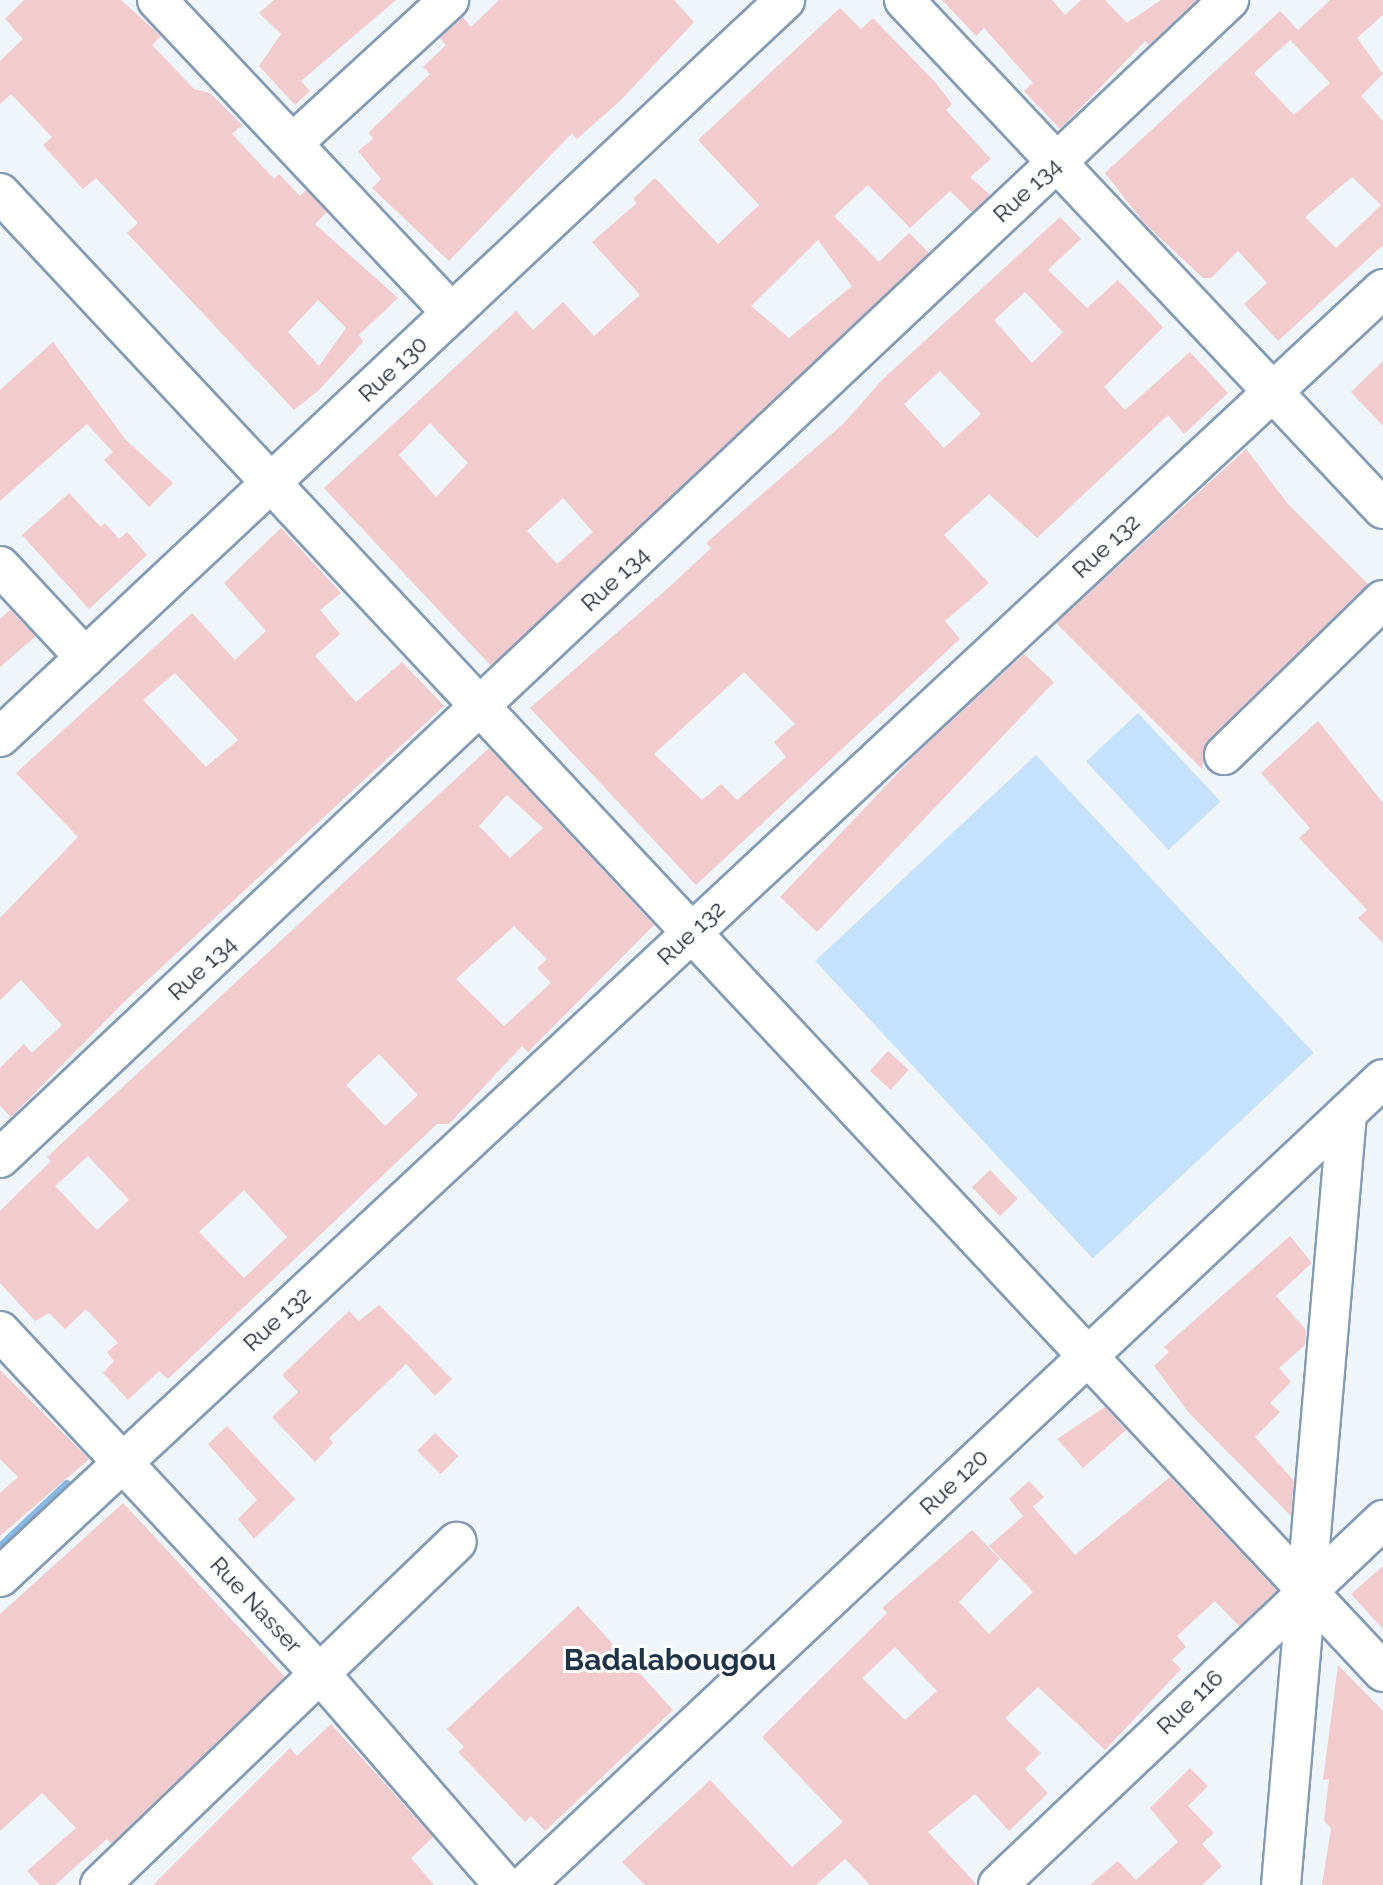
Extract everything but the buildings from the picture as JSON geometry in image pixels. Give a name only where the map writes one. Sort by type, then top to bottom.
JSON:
[{"type":"street","points":[[157,0],[452,313]]},
{"type":"street","points":[[293,143],[449,0]]},
{"type":"street","name":"Rue 130","points":[[0,737],[785,0]]},
{"type":"street","points":[[904,0],[1383,509]]},
{"type":"street","name":"Rue 134","points":[[0,1158],[1229,0]]},
{"type":"street","points":[[0,193],[1383,1672]]},
{"type":"street","name":"Rue 132","points":[[0,1577],[1383,289]]},
{"type":"street","points":[[0,566],[85,657]]},
{"type":"street","points":[[1224,755],[1383,600]]},
{"type":"street","name":"Rue 120","points":[[525,1885],[1383,1079]]},
{"type":"street","points":[[1281,1885],[1347,1113]]},
{"type":"street","name":"Rue Nasser","points":[[0,1331],[322,1675],[504,1885]]},
{"type":"street","name":"Rue 116","points":[[998,1885],[1383,1520]]},
{"type":"street","points":[[100,1885],[322,1675],[457,1542]]},
{"type":"shaded area","points":[[1138,713],[1221,801],[1169,850],[1086,761]]},
{"type":"shaded area","points":[[1036,755],[1314,1053],[1093,1259],[815,961]]},
{"type":"waterway","points":[[0,1547],[67,1484]]},
{"type":"district","name":"Badalabougou","points":[[670,1660]]}]
